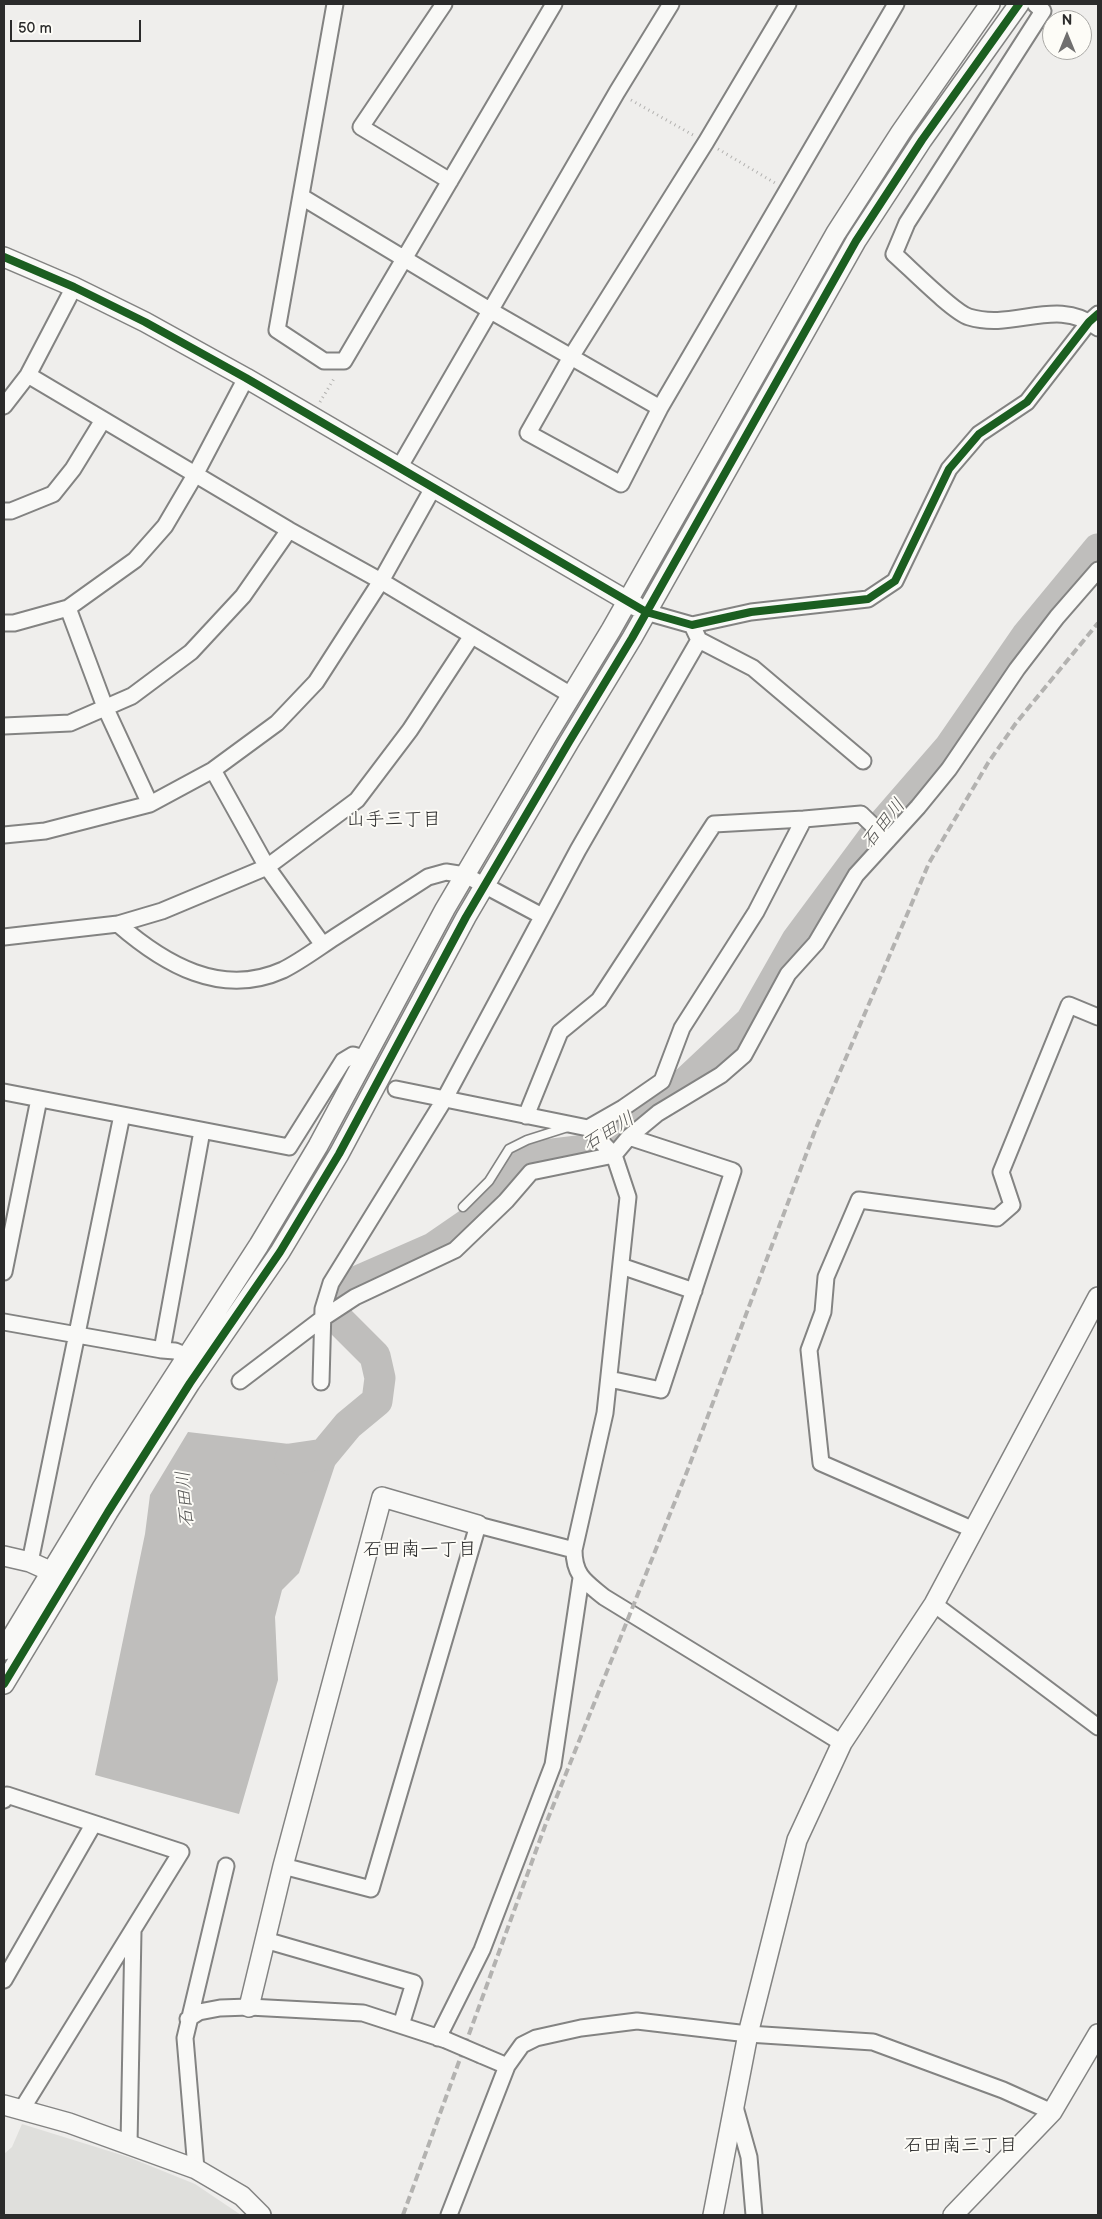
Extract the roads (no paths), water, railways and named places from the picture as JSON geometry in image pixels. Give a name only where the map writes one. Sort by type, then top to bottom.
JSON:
[{"type":"street","points":[[335,4],[277,330],[324,361],[344,361],[554,4]]},
{"type":"street","points":[[444,4],[362,127],[450,181]]},
{"type":"street","points":[[788,4],[706,142],[571,357],[528,432],[621,484],[660,408],[896,4]]},
{"type":"street","points":[[4,1650],[51,1570],[264,1236],[318,1146],[364,1058],[465,875],[611,630],[626,600],[836,233],[901,132],[990,4]]},
{"type":"street","points":[[4,1684],[69,1580],[108,1512],[190,1383],[280,1252],[339,1154],[485,885],[646,612],[856,241],[922,140],[1020,4]]},
{"type":"street","points":[[4,257],[74,287],[145,322],[246,378],[646,612],[692,625],[750,612],[868,599],[895,582],[950,469],[979,434],[1027,402],[1095,321],[1066,314],[1045,313],[1006,321],[968,317],[953,307],[894,254],[907,223],[1043,11],[1035,4]]},
{"type":"street","points":[[399,468],[667,5]]},
{"type":"street","points":[[302,197],[491,311],[660,408]]},
{"type":"street","points":[[4,406],[28,375],[74,287]]},
{"type":"street","points":[[28,375],[289,530],[381,581],[471,637],[571,695]]},
{"type":"street","points":[[4,623],[14,623],[68,608],[135,560],[165,526],[195,475],[246,378]]},
{"type":"street","points":[[4,511],[11,511],[53,494],[73,469],[103,420]]},
{"type":"street","points":[[4,834],[45,831],[150,804],[213,770],[277,723],[316,682],[381,581],[433,488]]},
{"type":"street","points":[[4,726],[70,723],[132,696],[192,652],[244,596],[289,530]]},
{"type":"street","points":[[240,1381],[323,1318],[355,1297],[455,1250],[506,1201],[531,1172],[614,1155],[629,1137],[658,1113],[721,1075],[744,1055],[788,974],[816,943],[856,875],[949,769],[1017,669],[1057,617],[1098,570]]},
{"type":"street","points":[[68,608],[104,708],[150,804]]},
{"type":"street","points":[[692,625],[699,640],[753,668],[863,761]]},
{"type":"street","points":[[4,937],[118,924],[162,911],[267,867],[357,800],[410,730],[471,637]]},
{"type":"street","points":[[321,1382],[323,1309],[331,1283],[444,1100],[542,916],[699,640]]},
{"type":"street","points":[[213,770],[267,867],[323,945]]},
{"type":"street","points":[[526,1116],[560,1032],[599,1000],[714,824],[861,814],[888,840]]},
{"type":"street","points":[[658,1113],[662,1081],[682,1028],[756,912],[804,819]]},
{"type":"street","points":[[118,924],[176,966],[206,978],[244,980],[276,972],[323,945],[428,877],[446,872],[465,875],[542,916]]},
{"type":"street","points":[[974,1530],[821,1463],[809,1350],[823,1312],[826,1277],[859,1200],[997,1218],[1012,1205],[1001,1172],[1069,1005],[1098,1017]]},
{"type":"street","points":[[4,1092],[289,1147],[343,1061],[352,1056],[364,1058]]},
{"type":"street","points":[[581,1126],[623,1108],[662,1081]]},
{"type":"street","points":[[396,1089],[581,1126],[614,1155],[628,1197],[605,1413],[574,1550],[574,1559],[580,1578],[553,1766],[482,1950],[442,2039]]},
{"type":"street","points":[[4,1272],[39,1099]]},
{"type":"street","points":[[30,1562],[122,1115]]},
{"type":"street","points":[[162,1350],[202,1131]]},
{"type":"street","points":[[609,1379],[661,1390],[733,1171],[629,1137]]},
{"type":"street","points":[[621,1266],[694,1291]]},
{"type":"street","points":[[713,2215],[748,2034],[797,1840],[842,1743],[934,1604],[1098,1297]]},
{"type":"street","points":[[4,1322],[176,1351],[187,1356]]},
{"type":"street","points":[[249,2007],[283,1866],[382,1497],[574,1550]]},
{"type":"street","points":[[283,1866],[372,1889],[478,1525]]},
{"type":"street","points":[[4,1556],[30,1562],[51,1570],[69,1580]]},
{"type":"street","points":[[580,1578],[604,1597],[842,1743]]},
{"type":"street","points":[[934,1604],[1098,1727]]},
{"type":"street","points":[[4,1800],[7,1796],[181,1852],[22,2109]]},
{"type":"street","points":[[4,1980],[93,1824]]},
{"type":"street","points":[[196,2169],[185,2038],[226,1866]]},
{"type":"street","points":[[129,2144],[133,1929]]},
{"type":"street","points":[[265,1940],[414,1982],[401,2025]]},
{"type":"street","points":[[188,2019],[198,2012],[220,2008],[249,2007],[363,2013],[442,2039],[508,2066]]},
{"type":"street","points":[[449,2215],[508,2066],[522,2045],[536,2038],[605,2024],[637,2021],[748,2034],[873,2042],[1003,2090],[1052,2112]]},
{"type":"street","points":[[953,2215],[1052,2112],[1098,2034]]},
{"type":"street","points":[[4,2105],[22,2109],[129,2144],[196,2169],[242,2196],[261,2215]]},
{"type":"street","points":[[734,2105],[749,2157],[754,2215]]},
{"type":"lane","points":[[463,1207],[489,1181],[509,1149],[527,1140],[581,1126]]},
{"type":"water","points":[[188,1432],[340,1450],[299,1573],[282,1590],[275,1617],[278,1680],[239,1814],[95,1775],[145,1534],[150,1495]]},
{"type":"waterway","name":"石田川","points":[[290,1459],[324,1454],[348,1425],[377,1401],[380,1378],[375,1356],[334,1315],[344,1287],[433,1248],[478,1217],[528,1157],[586,1150],[686,1082],[751,1021],[797,940],[883,824],[949,748],[1027,635],[1098,549]]},
{"type":"railway","points":[[403,2215],[545,1826],[688,1469],[816,1128],[929,863],[988,763],[1016,723],[1098,623]]},
{"type":"district","name":"山手三丁目","points":[[394,820]]},
{"type":"district","name":"石田南一丁目","points":[[420,1550]]},
{"type":"district","name":"石田南三丁目","points":[[961,2146]]}]
